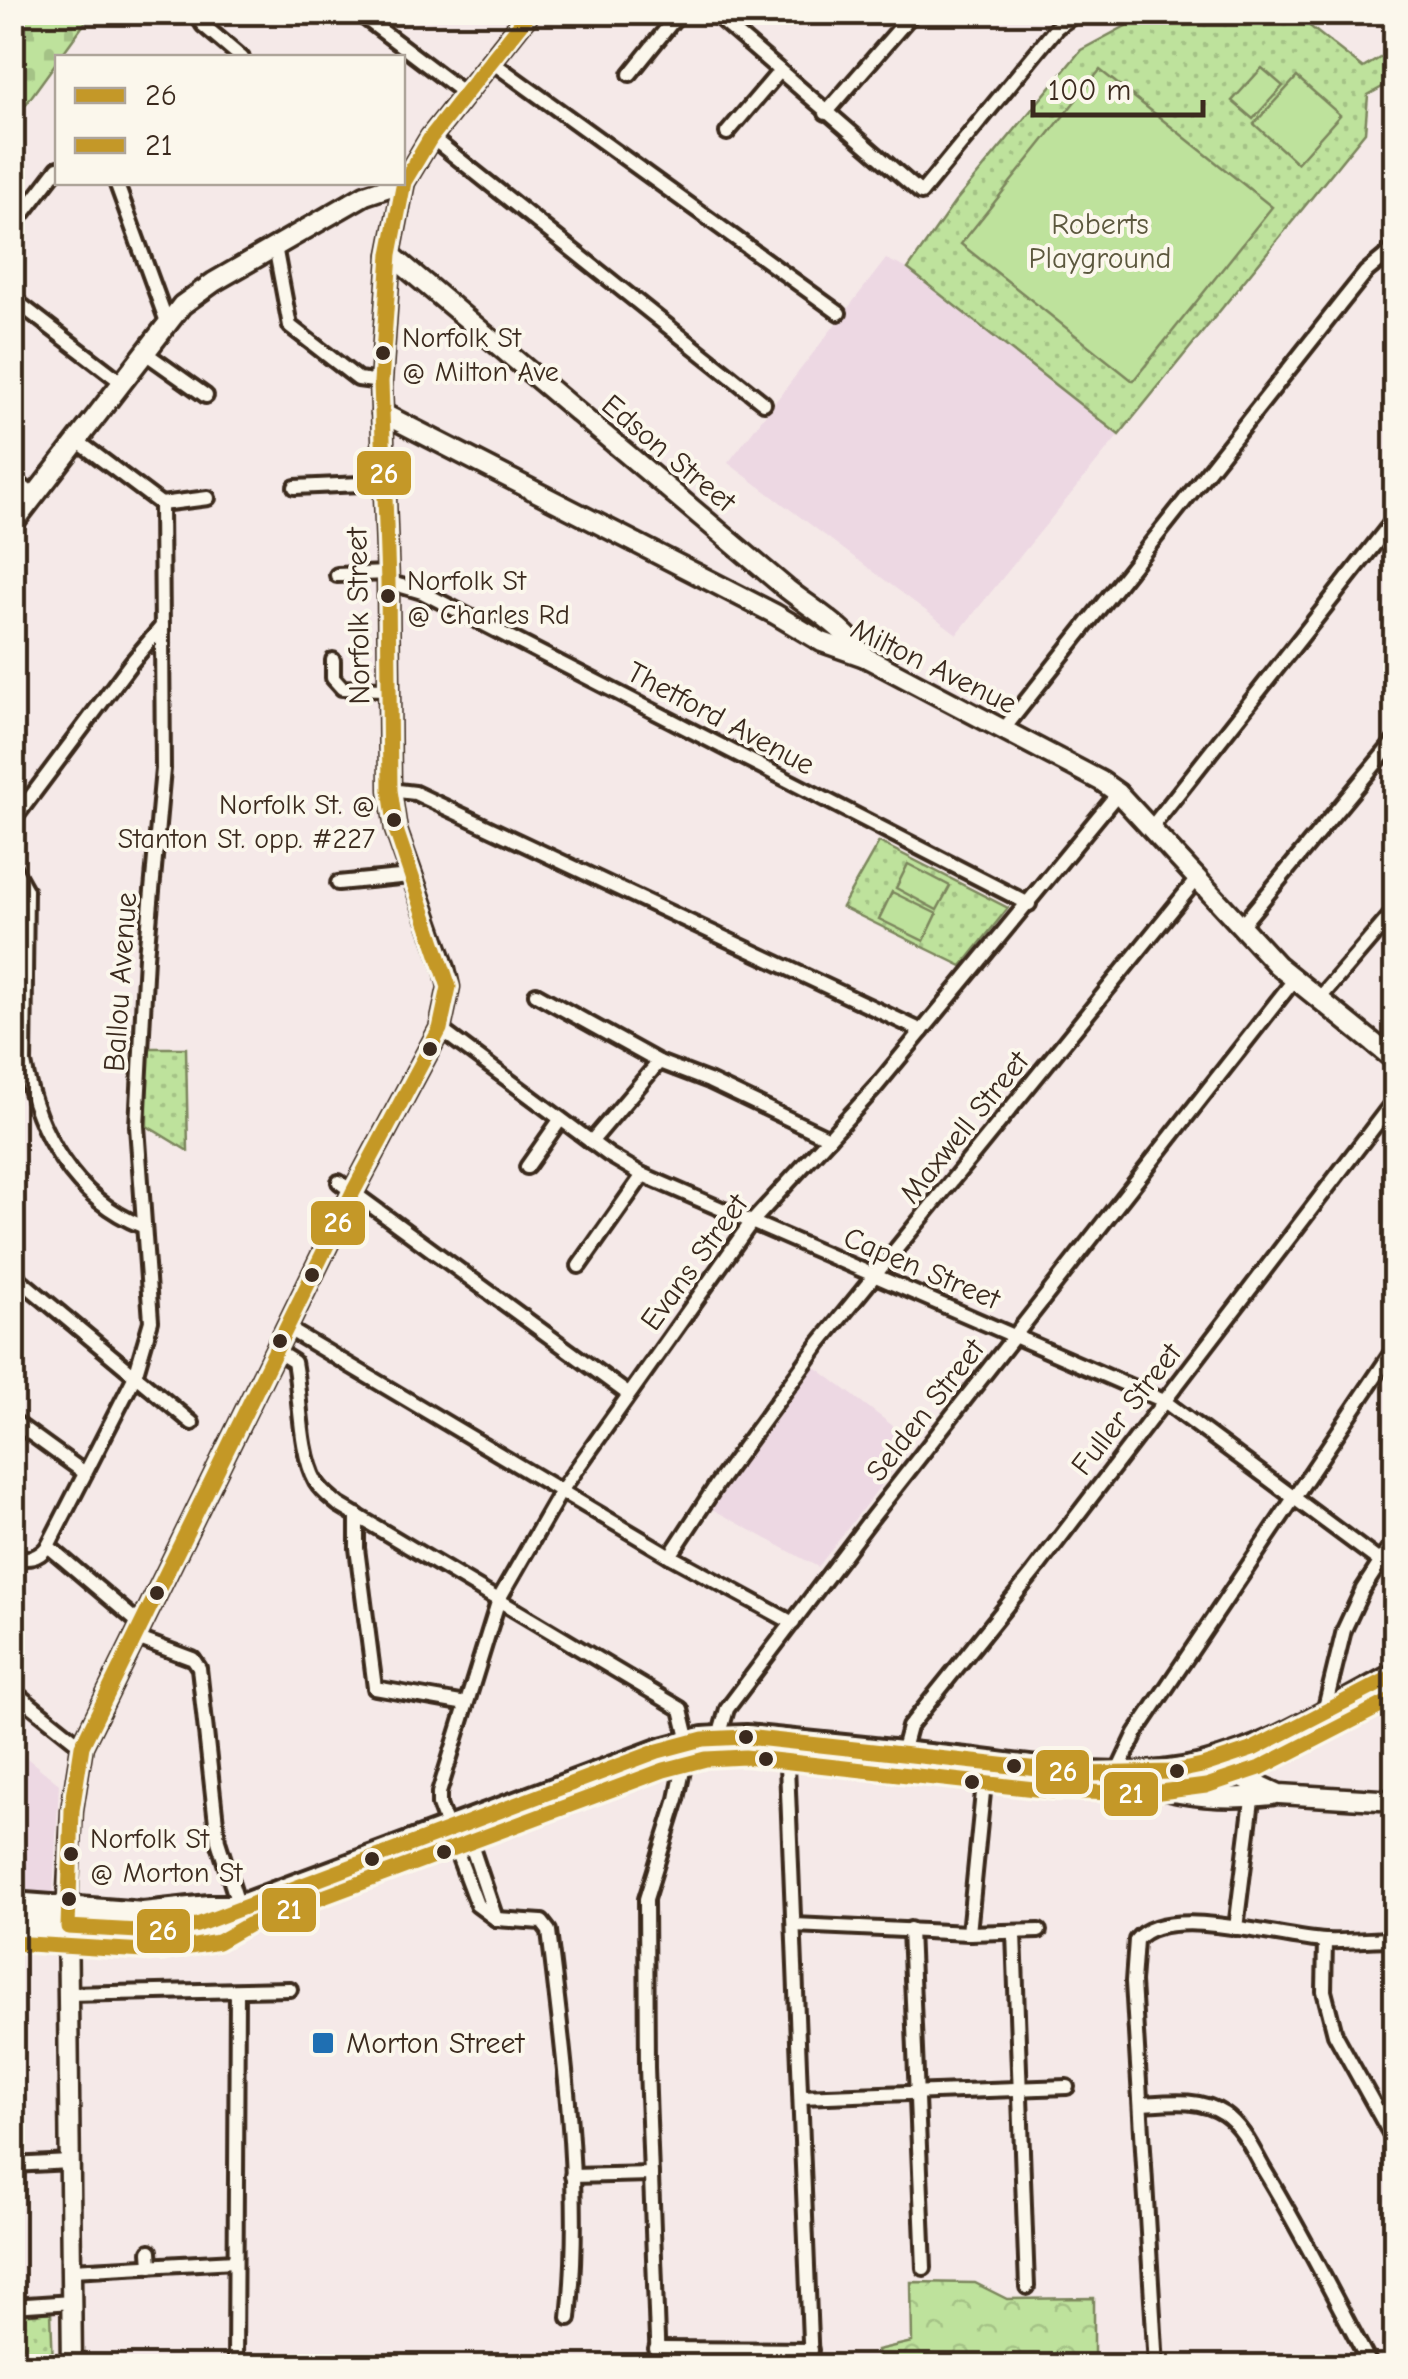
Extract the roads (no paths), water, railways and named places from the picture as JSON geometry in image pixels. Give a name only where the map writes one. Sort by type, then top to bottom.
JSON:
[{"type":"highway","points":[[12,1923],[210,1906],[240,1907],[658,1750],[689,1742],[718,1737],[786,1741],[986,1762],[1158,1774],[1212,1763],[1323,1715],[1396,1675]]},
{"type":"highway","points":[[12,1904],[68,1918]]},
{"type":"main road","name":"Norfolk Street","points":[[405,179],[431,137],[530,12]]},
{"type":"main road","points":[[12,525],[167,322],[196,294],[365,195],[394,185]]},
{"type":"main road","name":"Norfolk Street","points":[[72,2366],[68,1918],[72,1810],[82,1746],[287,1328],[346,1187],[440,1030],[449,987],[396,830],[390,790],[381,382],[390,254],[402,185]]},
{"type":"main road","name":"Edson Street","points":[[390,254],[787,589],[832,621],[865,656]]},
{"type":"main road","name":"Milton Avenue","points":[[382,413],[775,614],[822,642],[865,656],[1101,780],[1118,793],[1294,980],[1396,1061]]},
{"type":"main road","points":[[795,627],[792,615],[796,609],[810,604]]},
{"type":"main road","points":[[822,642],[834,634],[832,621]]},
{"type":"main road","points":[[1212,1763],[1253,1791]]},
{"type":"main road","points":[[1119,1772],[1163,1792],[1253,1791],[1396,1801]]},
{"type":"street","points":[[196,12],[203,25],[238,55]]},
{"type":"street","points":[[357,12],[466,94]]},
{"type":"street","points":[[630,74],[680,12]]},
{"type":"street","points":[[712,12],[921,194],[1040,44],[1073,16],[1100,12]]},
{"type":"street","points":[[826,113],[908,15]]},
{"type":"street","points":[[492,62],[839,313]]},
{"type":"street","points":[[727,132],[780,71]]},
{"type":"street","points":[[431,137],[764,404]]},
{"type":"street","points":[[12,228],[55,172]]},
{"type":"street","points":[[117,185],[167,322]]},
{"type":"street","points":[[275,246],[290,326],[358,379],[381,382]]},
{"type":"street","points":[[1003,730],[1366,272],[1396,247]]},
{"type":"street","points":[[12,298],[120,382]]},
{"type":"street","points":[[144,352],[206,396]]},
{"type":"street","points":[[76,440],[161,504],[208,498]]},
{"type":"street","points":[[12,478],[34,496]]},
{"type":"street","points":[[295,487],[383,483]]},
{"type":"street","name":"Ballou Avenue","points":[[48,1546],[135,1376],[150,1321],[137,1126],[146,957],[163,769],[161,504]]},
{"type":"street","points":[[1150,829],[1396,517]]},
{"type":"street","points":[[336,575],[388,577]]},
{"type":"street","name":"Thetford Avenue","points":[[388,577],[1029,904]]},
{"type":"street","points":[[12,822],[162,626]]},
{"type":"street","points":[[333,660],[333,678],[342,688],[388,690]]},
{"type":"street","points":[[1240,926],[1396,739]]},
{"type":"street","points":[[390,790],[415,793],[922,1031]]},
{"type":"street","name":"Evans Street","points":[[572,2176],[549,1931],[542,1922],[496,1919],[478,1905],[456,1827],[439,1804],[439,1793],[499,1599],[561,1491],[750,1224],[922,1031],[1118,793]]},
{"type":"street","points":[[12,865],[26,890],[24,1050],[29,1090],[68,1170],[90,1194],[119,1216],[142,1226]]},
{"type":"street","points":[[338,883],[410,876]]},
{"type":"street","name":"Maxwell Street","points":[[670,1556],[768,1411],[1197,879]]},
{"type":"street","points":[[1319,999],[1396,909]]},
{"type":"street","name":"Selden Street","points":[[718,1737],[726,1709],[1294,980]]},
{"type":"street","points":[[536,994],[659,1062],[829,1138]]},
{"type":"street","name":"Capen Street","points":[[440,1030],[560,1120],[643,1175],[1164,1401],[1379,1561]]},
{"type":"street","points":[[591,1142],[659,1062]]},
{"type":"street","name":"Fuller Street","points":[[902,1753],[909,1727],[1396,1098]]},
{"type":"street","points":[[527,1167],[560,1120]]},
{"type":"street","points":[[579,1266],[643,1175]]},
{"type":"street","points":[[346,1187],[628,1394]]},
{"type":"street","points":[[12,1273],[192,1423]]},
{"type":"street","points":[[287,1328],[670,1556],[793,1623]]},
{"type":"street","points":[[310,1344],[294,1362],[306,1450],[315,1480],[339,1505],[681,1708],[689,1742],[677,1799],[646,1900],[650,2174],[658,2366]]},
{"type":"street","points":[[1119,1772],[1136,1733],[1396,1346]]},
{"type":"street","points":[[275,1350],[294,1362]]},
{"type":"street","points":[[12,1420],[85,1473]]},
{"type":"street","points":[[357,1515],[358,1566],[374,1688],[466,1704]]},
{"type":"street","points":[[1323,1715],[1344,1630],[1379,1561],[1396,1538]]},
{"type":"street","points":[[12,1556],[26,1560],[39,1556],[48,1546],[137,1630],[193,1659],[199,1668],[218,1841],[240,1907]]},
{"type":"street","points":[[12,1690],[82,1746]]},
{"type":"street","points":[[786,1741],[811,2366]]},
{"type":"street","points":[[969,1932],[986,1762]]},
{"type":"street","points":[[1236,1928],[1253,1791]]},
{"type":"street","points":[[1156,2366],[1133,1982],[1136,1940],[1151,1927],[1166,1923],[1324,1941],[1396,1939]]},
{"type":"street","points":[[794,1924],[1039,1931]]},
{"type":"street","points":[[910,1929],[924,2268]]},
{"type":"street","points":[[1014,1933],[1026,2287]]},
{"type":"street","points":[[1324,1941],[1324,1991],[1335,2034],[1396,2144]]},
{"type":"street","points":[[68,1994],[290,1989]]},
{"type":"street","points":[[235,2366],[238,1992]]},
{"type":"street","points":[[800,2097],[1068,2087]]},
{"type":"street","points":[[1142,2104],[1207,2105],[1238,2127],[1371,2366]]},
{"type":"street","points":[[12,2166],[70,2162]]},
{"type":"street","points":[[569,2318],[573,2286],[572,2176],[650,2174]]},
{"type":"street","points":[[150,2251],[151,2266]]},
{"type":"street","points":[[72,2270],[234,2261]]},
{"type":"street","points":[[12,2306],[72,2302]]},
{"type":"street","points":[[656,2349],[811,2350]]},
{"type":"street","points":[[1388,2366],[1396,2362]]},
{"type":"place","name":"Norfolk St @ Milton Ave","points":[[383,353]]},
{"type":"place","name":"Norfolk St @ Charles Rd","points":[[388,596]]},
{"type":"place","name":"Norfolk St. @ Stanton St. opp. #227","points":[[394,820]]},
{"type":"place","name":"Norfolk St @ Morton St","points":[[71,1854]]},
{"type":"place","name":"Morton Street","points":[[323,2043]]},
{"type":"park label","name":"Roberts Playground","points":[[1100,241]]}]
